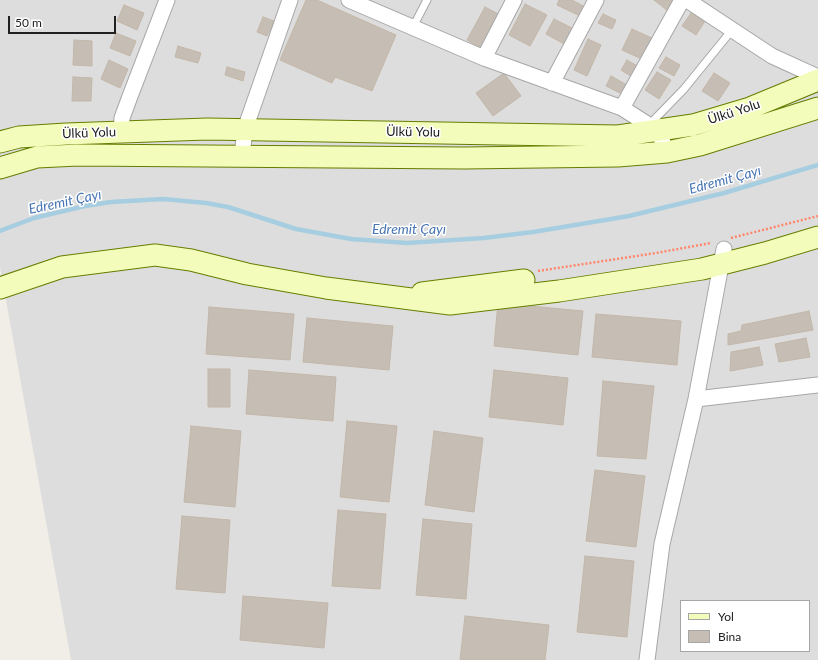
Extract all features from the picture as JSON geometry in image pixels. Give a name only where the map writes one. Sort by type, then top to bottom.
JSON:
[{"type":"main road","name":"Ülkü Yolu","points":[[0,142],[19,137],[121,132],[245,129],[618,136],[654,128],[693,126],[750,108],[818,79]]},
{"type":"main road","name":"Ülkü Yolu","points":[[0,168],[37,158],[78,155],[464,158],[618,156],[667,152],[700,145],[818,108]]},
{"type":"main road","points":[[0,288],[62,267],[155,255],[191,260],[248,274],[326,288],[400,296],[450,304],[566,290],[702,269],[721,249],[818,223]]},
{"type":"main road","points":[[721,249],[818,237]]},
{"type":"street","points":[[121,132],[122,118],[128,98],[168,0]]},
{"type":"street","points":[[242,156],[245,129],[290,0]]},
{"type":"street","points":[[349,0],[484,58],[622,108],[654,128],[667,152]]},
{"type":"street","points":[[484,58],[514,0]]},
{"type":"street","points":[[552,82],[596,0]]},
{"type":"street","points":[[622,108],[682,0]]},
{"type":"street","points":[[686,0],[709,7],[732,30],[772,56],[818,79]]},
{"type":"street","points":[[647,660],[662,544],[696,399],[721,249]]},
{"type":"street","points":[[696,399],[818,385]]},
{"type":"lane","points":[[413,27],[427,0]]},
{"type":"lane","points":[[654,128],[732,30]]},
{"type":"path","points":[[530,272],[656,253],[721,249],[818,216]]},
{"type":"shaded area","points":[[0,0],[818,0],[818,660],[71,660],[0,267]]},
{"type":"building","points":[[306,0],[317,0],[396,35],[372,91],[335,77],[332,83],[280,60]]},
{"type":"building","points":[[559,0],[572,0],[587,8],[582,17],[557,5]]},
{"type":"building","points":[[654,0],[675,0],[668,11]]},
{"type":"building","points":[[525,4],[547,15],[530,46],[509,35]]},
{"type":"building","points":[[124,5],[144,13],[137,30],[117,21]]},
{"type":"building","points":[[485,7],[502,16],[484,49],[467,40]]},
{"type":"building","points":[[691,13],[705,21],[696,35],[682,26]]},
{"type":"building","points":[[603,14],[616,20],[612,29],[598,23]]},
{"type":"building","points":[[263,17],[274,21],[267,36],[257,32]]},
{"type":"building","points":[[554,19],[574,29],[566,45],[546,34]]},
{"type":"building","points":[[632,29],[654,39],[644,60],[622,50]]},
{"type":"building","points":[[116,33],[136,41],[130,56],[110,48]]},
{"type":"building","points":[[588,39],[601,45],[587,76],[574,70]]},
{"type":"building","points":[[74,40],[92,41],[92,66],[73,65]]},
{"type":"building","points":[[178,46],[201,53],[198,63],[175,57]]},
{"type":"building","points":[[666,57],[680,65],[674,76],[659,68]]},
{"type":"building","points":[[109,60],[128,69],[120,88],[101,79]]},
{"type":"building","points":[[627,60],[639,67],[632,77],[621,70]]},
{"type":"building","points":[[227,67],[245,72],[243,81],[225,75]]},
{"type":"building","points":[[657,72],[671,80],[659,99],[645,90]]},
{"type":"building","points":[[504,73],[521,96],[493,116],[476,93]]},
{"type":"building","points":[[714,73],[730,83],[718,101],[702,91]]},
{"type":"building","points":[[611,76],[629,86],[624,95],[606,86]]},
{"type":"building","points":[[73,77],[92,78],[91,101],[72,101]]},
{"type":"building","points":[[498,303],[583,311],[578,355],[494,346]]},
{"type":"building","points":[[209,307],[294,314],[290,360],[206,354]]},
{"type":"building","points":[[809,311],[813,330],[728,345],[728,334],[741,331],[742,325]]},
{"type":"building","points":[[596,314],[681,321],[677,365],[592,357]]},
{"type":"building","points":[[307,318],[393,326],[389,370],[303,362]]},
{"type":"building","points":[[806,338],[810,357],[779,362],[775,344]]},
{"type":"building","points":[[759,347],[763,365],[730,371],[731,352]]},
{"type":"building","points":[[208,369],[230,369],[230,407],[208,407]]},
{"type":"building","points":[[249,370],[336,377],[333,421],[246,414]]},
{"type":"building","points":[[494,370],[568,378],[563,425],[489,417]]},
{"type":"building","points":[[603,381],[654,386],[646,459],[597,456]]},
{"type":"building","points":[[347,421],[397,426],[389,502],[340,497]]},
{"type":"building","points":[[191,426],[241,431],[235,507],[184,502]]},
{"type":"building","points":[[434,431],[483,438],[474,512],[425,505]]},
{"type":"building","points":[[595,470],[645,476],[636,547],[586,541]]},
{"type":"building","points":[[338,510],[386,514],[380,589],[332,586]]},
{"type":"building","points":[[182,516],[230,520],[225,593],[176,589]]},
{"type":"building","points":[[423,519],[472,524],[466,599],[416,595]]},
{"type":"building","points":[[585,556],[634,561],[627,637],[577,632]]},
{"type":"building","points":[[243,596],[328,603],[324,648],[240,640]]},
{"type":"building","points":[[465,616],[549,625],[545,660],[460,660]]},
{"type":"waterway","name":"Edremit Çayı","points":[[0,231],[34,218],[85,206],[111,202],[163,199],[206,203],[228,207],[296,229],[351,239],[407,243],[484,238],[533,232],[629,216],[724,193],[818,165]]}]
